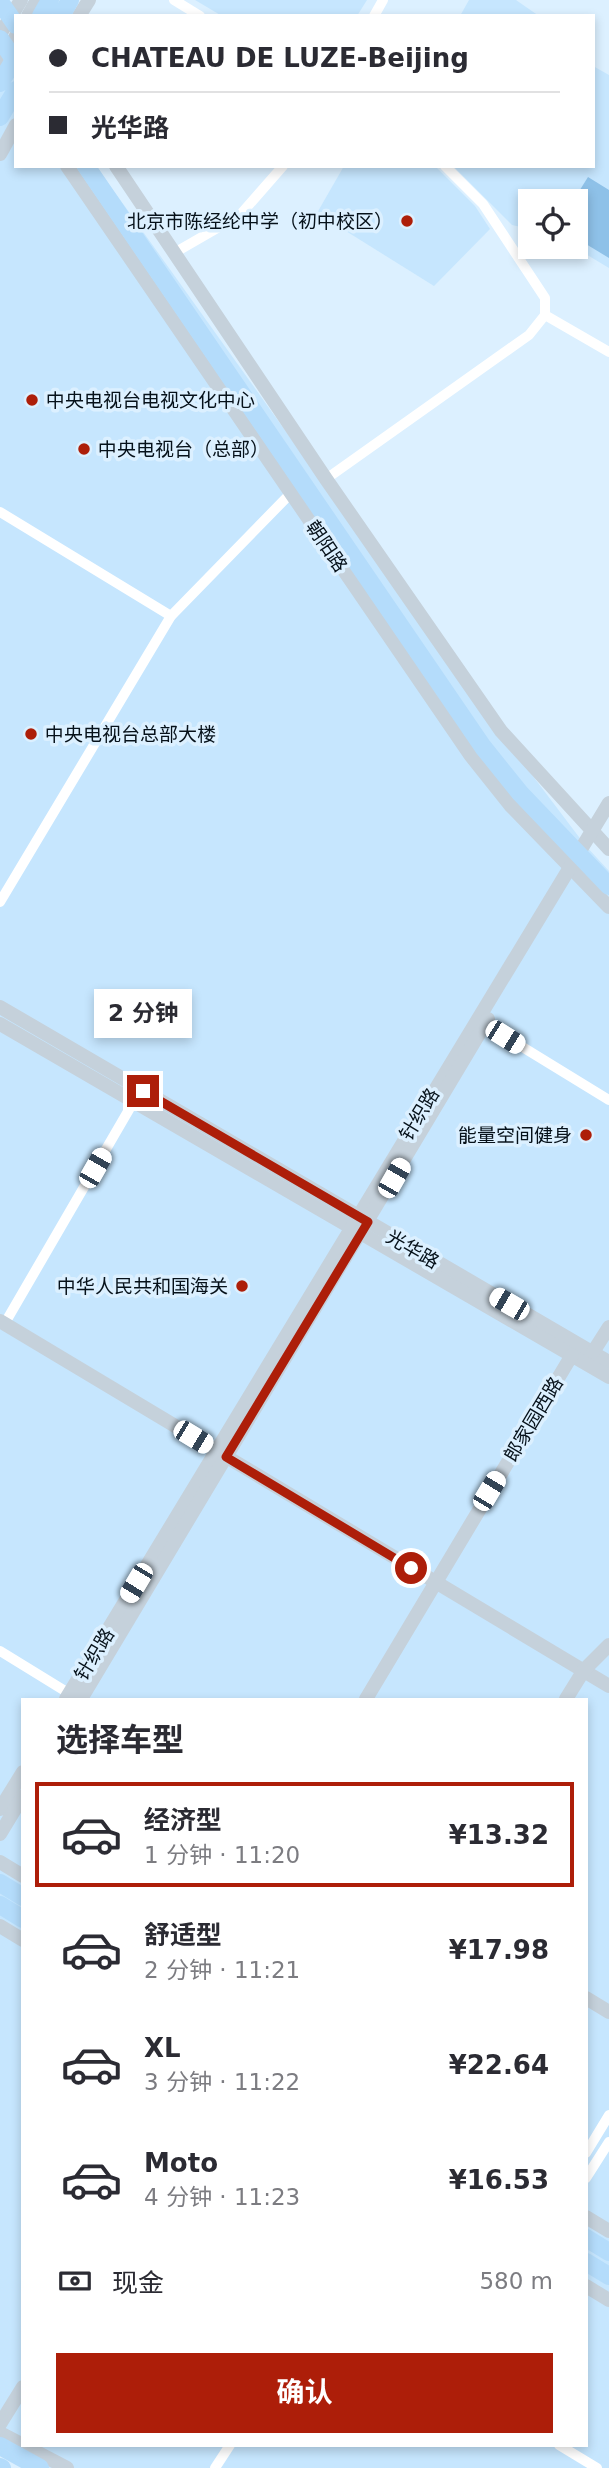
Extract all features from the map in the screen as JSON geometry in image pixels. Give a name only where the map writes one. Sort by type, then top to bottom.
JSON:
[{"type":"highway","points":[[24,11],[50,0]]},
{"type":"highway","points":[[0,83],[7,51]]},
{"type":"highway","points":[[0,117],[14,93]]},
{"type":"highway","name":"朝阳路","points":[[87,168],[483,747],[520,793],[609,886]]},
{"type":"highway","name":"朝阳路","points":[[100,168],[489,741],[580,854],[609,871]]},
{"type":"highway","points":[[0,1883],[21,1896]]},
{"type":"highway","points":[[0,1905],[21,1918]]},
{"type":"highway","points":[[588,2239],[609,2252]]},
{"type":"highway","points":[[588,2263],[609,2276]]},
{"type":"highway","points":[[0,2446],[40,2468]]},
{"type":"street","points":[[174,0],[197,14]]},
{"type":"street","points":[[14,35],[7,51],[14,81]]},
{"type":"street","points":[[0,154],[14,129]]},
{"type":"street","name":"朝阳路","points":[[68,168],[471,756],[510,805],[580,854],[609,849]]},
{"type":"street","name":"朝阳路","points":[[117,168],[326,479],[501,731],[580,854],[609,907]]},
{"type":"street","points":[[174,253],[240,215],[281,168]]},
{"type":"street","points":[[326,479],[529,335],[545,315],[545,298],[482,204],[447,168]]},
{"type":"street","points":[[545,315],[609,352]]},
{"type":"street","points":[[0,902],[171,616],[291,493]]},
{"type":"street","points":[[0,512],[171,616]]},
{"type":"street","name":"针织路","points":[[78,1697],[609,803]]},
{"type":"street","name":"光华路","points":[[0,1007],[609,1377]]},
{"type":"street","points":[[481,1021],[609,1100]]},
{"type":"street","name":"光华路","points":[[0,1024],[134,1101],[609,1362]]},
{"type":"street","points":[[134,1101],[2,1322],[609,1686]]},
{"type":"street","points":[[593,1352],[609,1327]]},
{"type":"street","name":"郎家园西路","points":[[367,1698],[434,1581],[572,1355]]},
{"type":"street","points":[[567,1698],[584,1670],[609,1645]]},
{"type":"street","points":[[0,1651],[78,1697]]},
{"type":"street","points":[[0,1810],[21,1775]]},
{"type":"street","points":[[0,1834],[21,1799]]},
{"type":"street","points":[[0,1862],[21,1875]]},
{"type":"street","points":[[0,1926],[21,1939]]},
{"type":"street","points":[[588,1999],[609,2012]]},
{"type":"street","points":[[588,2150],[609,2115]]},
{"type":"street","points":[[588,2175],[609,2141]]},
{"type":"street","points":[[588,2218],[609,2231]]},
{"type":"street","points":[[588,2287],[609,2300]]},
{"type":"street","points":[[0,2424],[21,2390]]},
{"type":"street","points":[[0,2433],[21,2444]]},
{"type":"street","points":[[27,2447],[67,2468]]},
{"type":"street","points":[[215,2468],[229,2447]]},
{"type":"street","points":[[562,2447],[597,2468]]},
{"type":"shaded area","points":[[195,0],[367,0],[358,14],[219,14]]},
{"type":"shaded area","points":[[469,0],[516,0],[536,14],[461,14]]},
{"type":"shaded area","points":[[0,37],[14,53],[14,168],[97,168],[520,759],[585,845],[609,871],[609,2468],[40,2468],[0,2447]]},
{"type":"shaded area","points":[[595,67],[609,75],[609,268],[588,255],[588,189],[518,189],[518,226],[512,225],[455,168],[595,168]]},
{"type":"shaded area","name":"北京市陈经纶中学（初中校区）","points":[[343,168],[437,168],[475,206],[490,229],[434,286],[317,213]]},
{"type":"shaded area","points":[[588,177],[609,190],[609,258],[588,245],[588,189],[580,189]]},
{"type":"place","name":"北京市陈经纶中学（初中校区）","points":[[407,221]]},
{"type":"place","name":"中央电视台电视文化中心","points":[[32,400]]},
{"type":"place","name":"中央电视台（总部）","points":[[84,449]]},
{"type":"place","name":"中央电视台总部大楼","points":[[31,734]]},
{"type":"place","name":"能量空间健身","points":[[586,1135]]},
{"type":"place","name":"中华人民共和国海关","points":[[242,1286]]},
{"type":"route","points":[[143,1091],[368,1222],[226,1457],[411,1568]]}]
